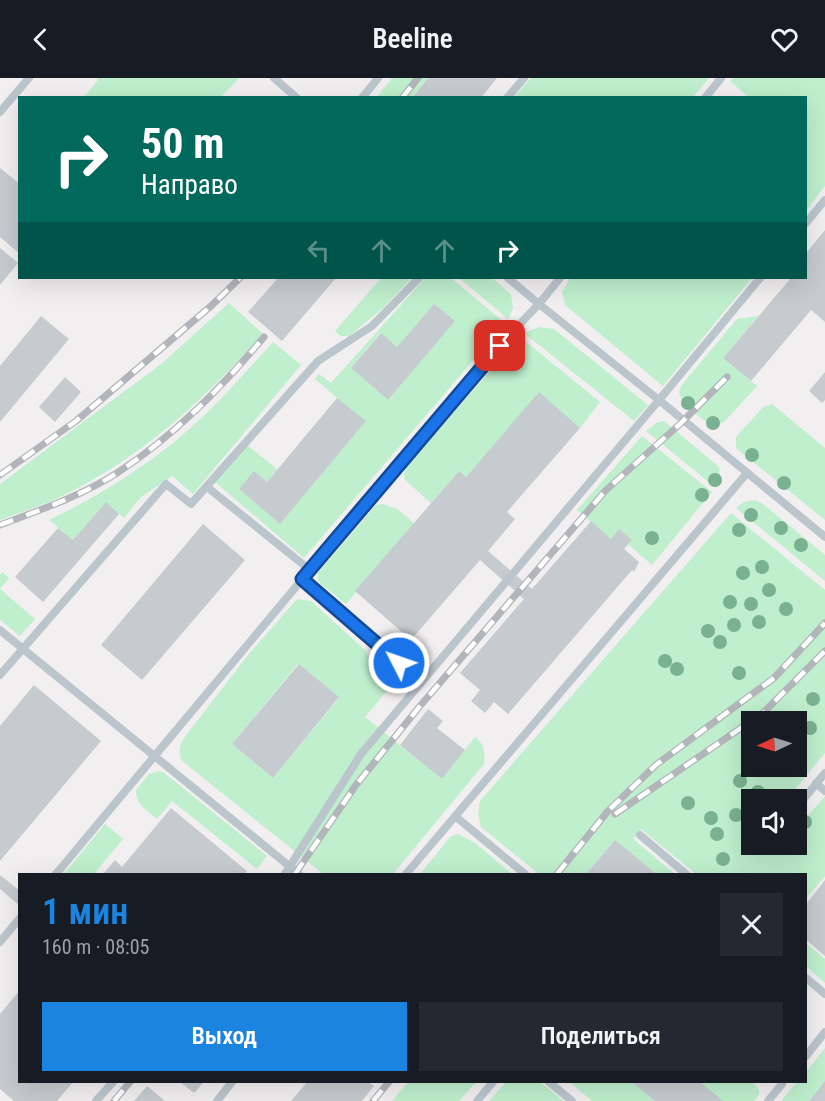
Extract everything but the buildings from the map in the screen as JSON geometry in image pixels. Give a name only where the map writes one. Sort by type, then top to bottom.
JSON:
[{"type":"lane","points":[[0,112],[29,78]]},
{"type":"lane","points":[[274,78],[295,96]]},
{"type":"lane","points":[[364,96],[378,78]]},
{"type":"lane","points":[[509,96],[524,78]]},
{"type":"lane","points":[[707,96],[721,78]]},
{"type":"lane","points":[[807,222],[825,200]]},
{"type":"lane","points":[[0,675],[166,484],[191,504],[318,361],[372,326],[418,279]]},
{"type":"lane","points":[[509,279],[825,537]]},
{"type":"lane","points":[[57,873],[302,579],[559,279]]},
{"type":"lane","points":[[286,873],[361,754],[759,279]]},
{"type":"lane","points":[[407,873],[747,473]]},
{"type":"lane","points":[[207,487],[310,570]]},
{"type":"lane","points":[[302,579],[399,663]]},
{"type":"lane","points":[[0,630],[298,873]]},
{"type":"lane","points":[[807,794],[825,773]]},
{"type":"lane","points":[[816,783],[825,790]]},
{"type":"lane","points":[[455,816],[524,873]]},
{"type":"lane","points":[[640,835],[685,873]]},
{"type":"lane","points":[[0,942],[18,920]]},
{"type":"lane","points":[[807,979],[825,994]]},
{"type":"lane","points":[[807,1055],[825,1032]]},
{"type":"lane","points":[[96,1101],[112,1083]]},
{"type":"lane","points":[[217,1101],[231,1083]]},
{"type":"lane","points":[[477,1101],[492,1083]]},
{"type":"lane","points":[[550,1083],[572,1101]]},
{"type":"lane","points":[[768,1101],[781,1083]]},
{"type":"green space","points":[[97,78],[239,78],[222,96],[85,96],[98,80]]},
{"type":"green space","points":[[392,78],[428,78],[413,96],[378,96]]},
{"type":"green space","points":[[531,78],[709,78],[694,96],[515,96]]},
{"type":"green space","points":[[733,78],[825,78],[825,186],[807,210],[807,96],[747,96],[730,81]]},
{"type":"green space","points":[[380,279],[411,279],[383,308],[349,336],[340,336],[335,331]]},
{"type":"green space","points":[[424,279],[452,279],[505,323],[304,558],[215,482],[247,445],[277,469],[267,482],[254,472],[239,489],[281,523],[365,422],[315,379],[319,374],[331,383]],"holes":[[[434,304],[454,321],[388,400],[351,368],[380,333],[397,347]]]},
{"type":"green space","points":[[460,279],[493,279],[511,294],[513,308],[508,319]]},
{"type":"green space","points":[[569,279],[751,279],[663,386],[565,305],[562,292]]},
{"type":"green space","points":[[229,303],[263,334],[195,403],[147,444],[93,479],[56,499],[0,520],[0,484],[161,364]]},
{"type":"green space","points":[[758,316],[723,358],[757,386],[724,422],[710,425],[683,404],[679,392],[681,386],[737,319]]},
{"type":"green space","points":[[539,327],[554,329],[648,405],[634,421],[524,333]]},
{"type":"green space","points":[[520,337],[600,402],[580,428],[539,393],[466,477],[459,471],[431,503],[405,480],[406,467]]},
{"type":"green space","points":[[273,342],[301,365],[193,494],[172,476],[141,497],[124,518],[105,503],[73,540],[49,520],[113,485],[173,443],[212,407]]},
{"type":"green space","points":[[772,404],[825,448],[825,520],[736,448],[736,437],[763,407]]},
{"type":"green space","points":[[664,421],[719,467],[720,479],[716,488],[646,431],[658,422]]},
{"type":"green space","points":[[642,436],[712,492],[652,565],[628,544],[631,540],[611,539],[577,510]]},
{"type":"green space","points":[[755,500],[825,555],[825,581],[736,508],[744,502]]},
{"type":"green space","points":[[383,504],[397,509],[414,523],[346,604],[321,584],[318,580],[318,573],[376,505]]},
{"type":"green space","points":[[731,513],[825,590],[825,753],[807,775],[807,711],[741,711],[741,777],[805,777],[795,789],[741,789],[741,855],[807,855],[807,817],[825,796],[825,876],[807,898],[807,873],[695,873],[641,829],[633,839],[674,873],[655,873],[615,840],[587,873],[538,873],[481,827],[478,814],[480,801]]},
{"type":"green space","points":[[2,572],[9,578],[0,589],[0,575]]},
{"type":"green space","points":[[0,589],[35,619],[20,636],[0,620]]},
{"type":"green space","points":[[297,599],[311,601],[366,651],[369,659],[383,671],[381,678],[391,686],[365,717],[442,779],[475,737],[483,746],[484,764],[394,873],[322,873],[182,761],[180,749],[184,738],[248,655]],"holes":[[[298,664],[339,698],[273,778],[232,744]]]},
{"type":"green space","points":[[163,772],[267,856],[257,869],[172,801],[157,819],[143,807],[138,800],[136,790],[149,774]]},
{"type":"green space","points":[[105,824],[123,839],[95,873],[65,873]]},
{"type":"green space","points":[[458,834],[475,843],[511,873],[421,873],[451,836]]},
{"type":"green space","points":[[807,944],[825,959],[825,983],[807,967]]},
{"type":"green space","points":[[825,1048],[825,1081],[809,1101],[781,1101],[796,1083],[807,1083],[807,1071]]},
{"type":"green space","points":[[407,1083],[475,1083],[459,1101],[392,1101]]},
{"type":"green space","points":[[505,1083],[541,1083],[564,1101],[489,1101]]},
{"type":"green space","points":[[570,1083],[633,1083],[655,1101],[592,1101]]},
{"type":"green space","points":[[701,1083],[754,1083],[759,1090],[759,1095],[754,1101],[721,1101]]},
{"type":"railway","points":[[404,96],[418,78]]},
{"type":"railway","points":[[0,475],[76,421],[211,306],[239,279]]},
{"type":"railway","points":[[0,525],[89,489],[138,459],[196,410],[264,337]]},
{"type":"railway","points":[[296,873],[356,785],[420,706],[606,490],[680,424],[727,377]]},
{"type":"railway","points":[[558,873],[608,811],[657,764],[774,678],[825,623]]},
{"type":"railway","points":[[615,814],[763,713],[825,651]]},
{"type":"railway","points":[[114,1101],[129,1083]]},
{"type":"railway","points":[[373,1101],[388,1083]]},
{"type":"route","points":[[399,663],[302,579],[500,346]]}]
